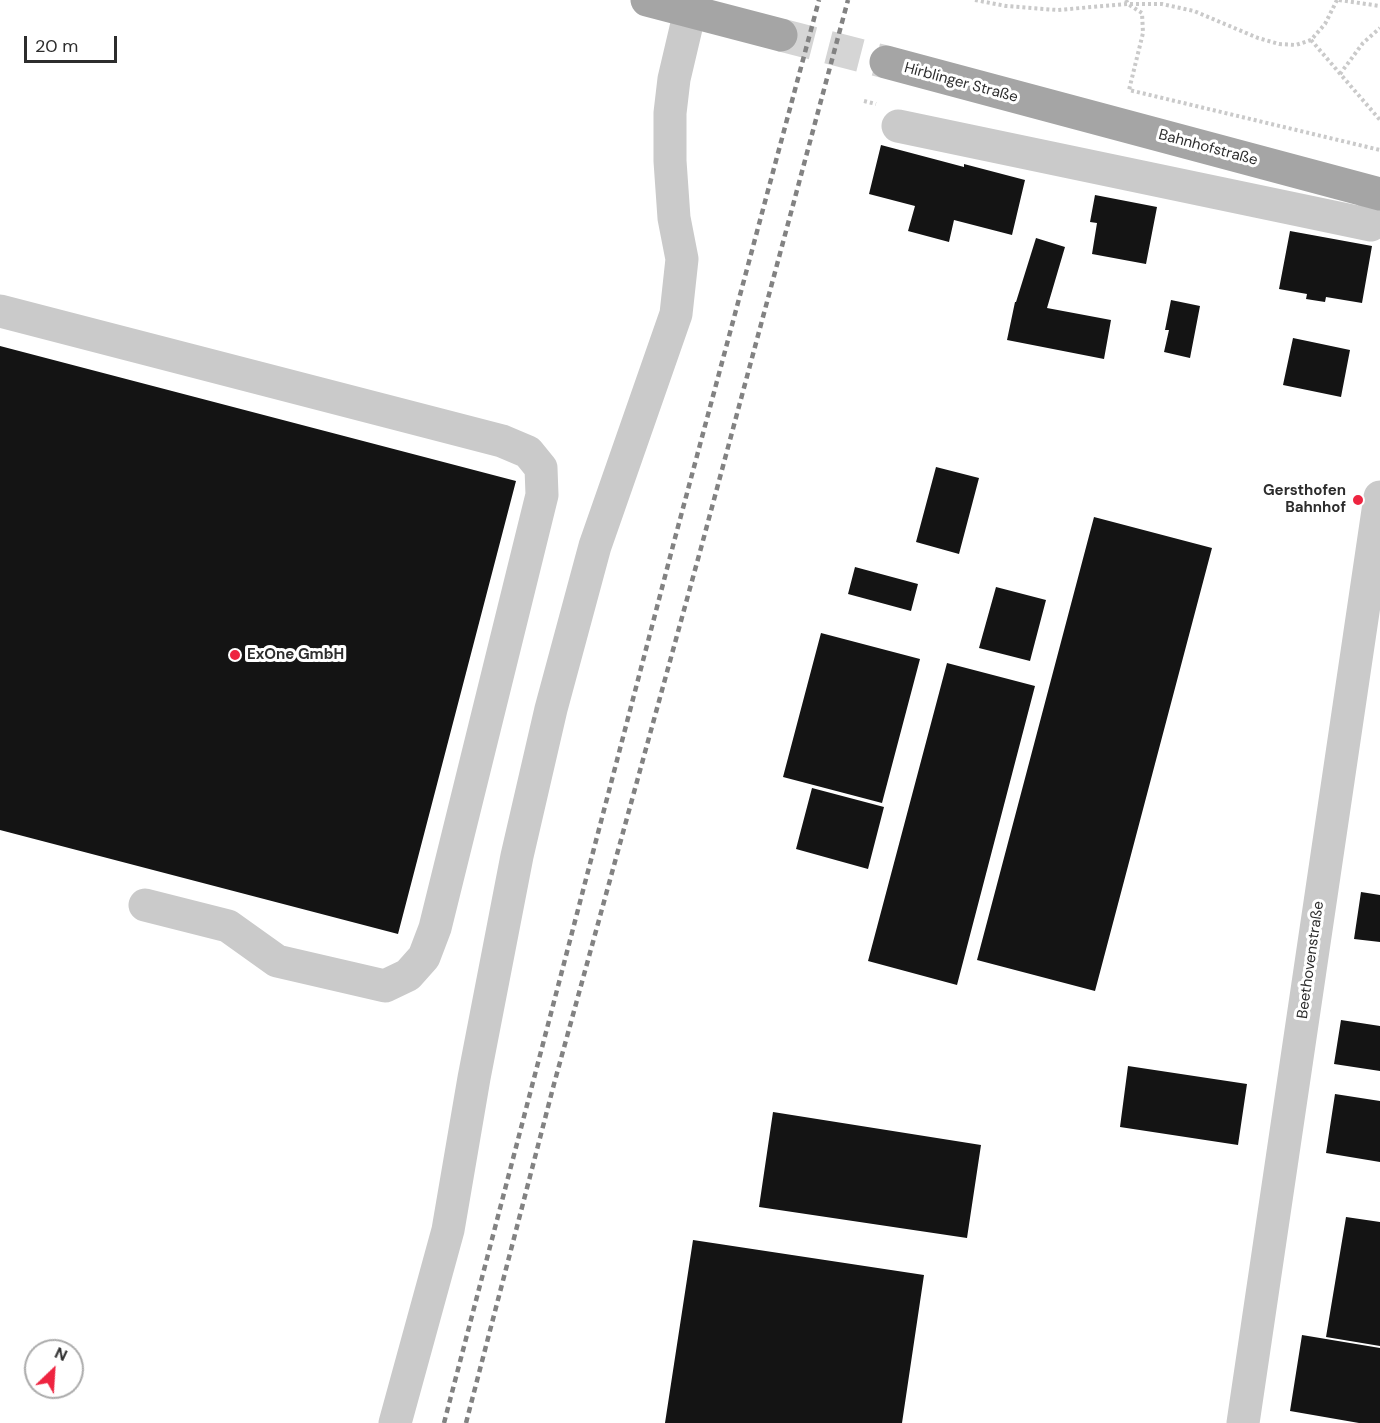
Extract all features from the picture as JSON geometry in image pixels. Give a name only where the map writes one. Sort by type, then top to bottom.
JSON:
[{"type":"main road","points":[[647,0],[781,35]]},
{"type":"main road","name":"Hirblinger Straße","points":[[886,62],[1036,103]]},
{"type":"main road","name":"Bahnhofstraße","points":[[1036,103],[1378,194]]},
{"type":"street","points":[[395,1423],[448,1230],[474,1078],[517,856],[551,709],[595,546],[676,314],[682,259],[674,218],[670,113],[674,79],[690,11]]},
{"type":"street","points":[[898,126],[1371,225],[1378,194]]},
{"type":"street","points":[[0,310],[502,441],[528,452],[541,468],[542,495],[435,928],[424,957],[408,975],[385,986],[277,961],[228,926],[145,906]]},
{"type":"street","name":"Beethovenstraße","points":[[1242,1423],[1380,497]]},
{"type":"path","points":[[975,0],[1006,6],[1057,10],[1127,2],[1162,4],[1194,11],[1258,38],[1279,44],[1296,45],[1311,39],[1325,24],[1338,0],[1380,6]]},
{"type":"path","points":[[1127,2],[1142,13],[1143,33],[1129,90],[1380,150]]},
{"type":"path","points":[[1340,74],[1363,43],[1380,28]]},
{"type":"path","points":[[1311,39],[1380,120]]},
{"type":"building","points":[[881,145],[1025,180],[1012,235],[954,220],[949,242],[908,231],[915,206],[869,194]]},
{"type":"building","points":[[1095,195],[1157,207],[1146,264],[1092,254],[1097,223],[1090,222]]},
{"type":"building","points":[[1290,231],[1372,246],[1362,303],[1326,297],[1325,302],[1306,299],[1307,294],[1279,289]]},
{"type":"building","points":[[1036,238],[1065,247],[1047,308],[1111,320],[1104,359],[1007,340],[1015,302]]},
{"type":"building","points":[[1171,300],[1200,306],[1190,358],[1164,352],[1169,330],[1165,330]]},
{"type":"building","points":[[1293,338],[1350,350],[1341,397],[1283,385]]},
{"type":"building","name":"ExOne GmbH","points":[[0,346],[516,481],[398,934],[0,830]]},
{"type":"building","points":[[936,467],[979,478],[959,554],[916,542]]},
{"type":"building","points":[[1094,517],[1212,548],[1095,991],[977,960]]},
{"type":"building","points":[[855,567],[918,584],[911,611],[848,594]]},
{"type":"building","points":[[996,587],[1046,600],[1030,661],[979,648]]},
{"type":"building","points":[[821,633],[920,659],[882,803],[783,777]]},
{"type":"building","points":[[947,663],[1035,686],[957,985],[868,961]]},
{"type":"building","points":[[812,788],[884,807],[868,869],[796,849]]},
{"type":"building","points":[[1361,892],[1380,895],[1380,942],[1354,939]]},
{"type":"building","points":[[1341,1020],[1380,1026],[1380,1071],[1334,1064]]},
{"type":"building","points":[[1128,1066],[1247,1084],[1238,1145],[1120,1127]]},
{"type":"building","points":[[1335,1094],[1380,1101],[1380,1162],[1326,1153]]},
{"type":"building","points":[[773,1112],[981,1145],[967,1238],[759,1207]]},
{"type":"building","points":[[1346,1217],[1380,1222],[1380,1346],[1326,1337]]},
{"type":"building","points":[[693,1240],[924,1275],[902,1423],[665,1423]]},
{"type":"building","points":[[1302,1335],[1380,1348],[1380,1423],[1359,1423],[1290,1411]]},
{"type":"tunnel","points":[[781,35],[886,62]]},
{"type":"railway","points":[[444,1423],[675,538],[819,0]]},
{"type":"railway","points":[[466,1423],[554,1084],[848,0]]},
{"type":"place","name":"Gersthofen Bahnhof","points":[[1358,500]]},
{"type":"place","name":"ExOne GmbH","points":[[235,655]]}]
